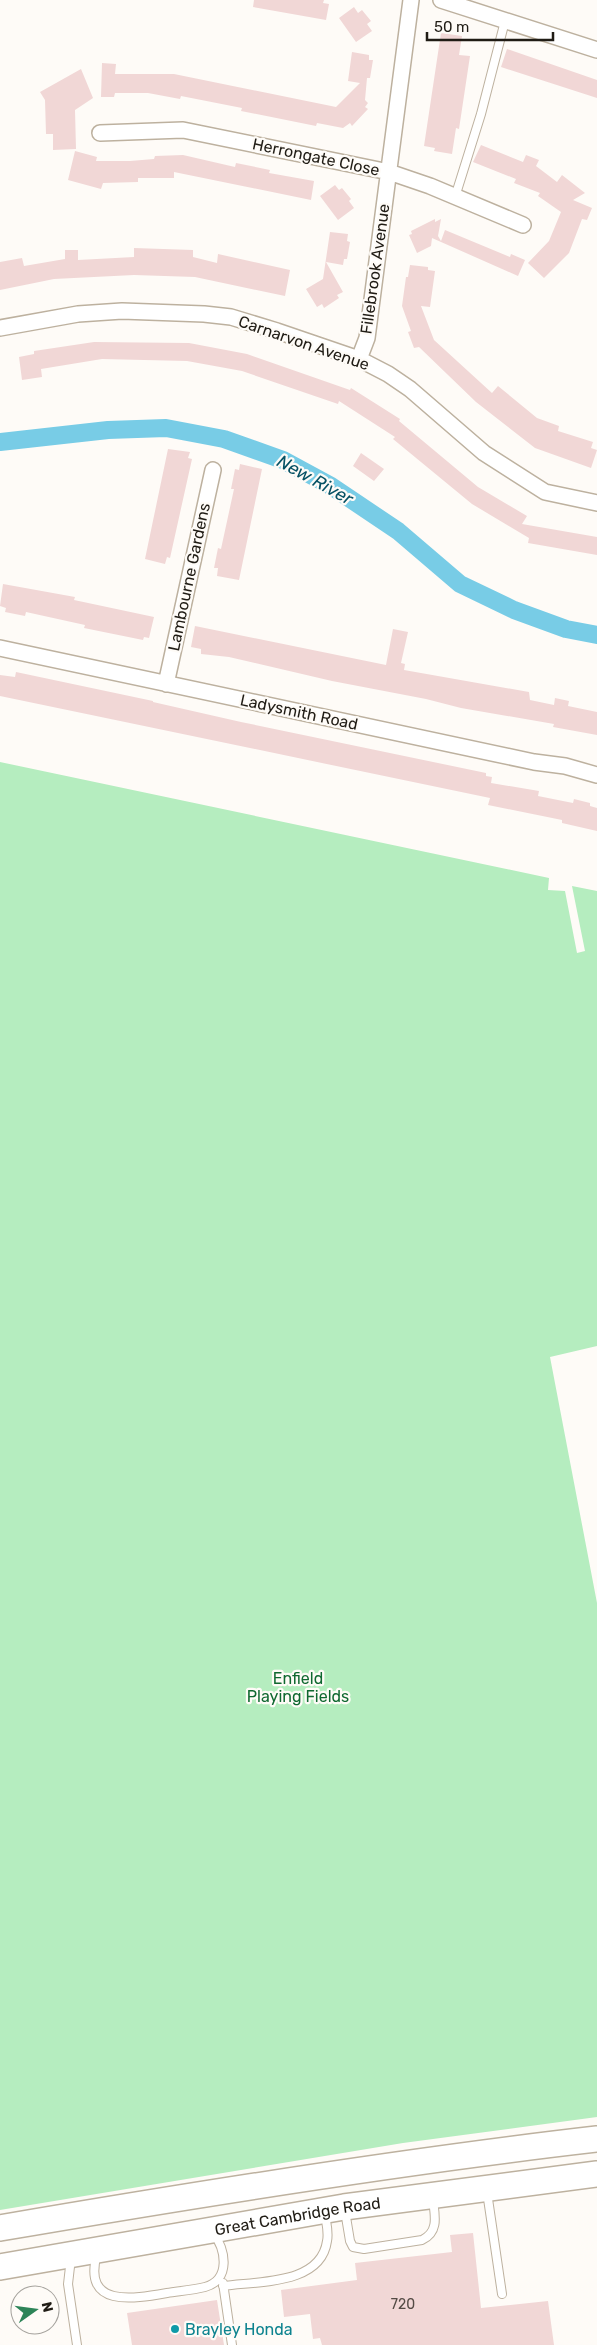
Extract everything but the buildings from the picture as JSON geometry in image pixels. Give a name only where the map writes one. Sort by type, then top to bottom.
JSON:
[{"type":"highway","points":[[0,2228],[204,2193],[476,2153],[597,2139]]},
{"type":"highway","name":"Great Cambridge Road","points":[[0,2267],[334,2209],[486,2187],[597,2174]]},
{"type":"street","name":"Fillebrook Avenue","points":[[359,359],[367,338],[410,0]]},
{"type":"street","points":[[441,0],[597,50]]},
{"type":"street","name":"Herrongate Close","points":[[100,133],[184,130],[389,172],[430,186],[523,225]]},
{"type":"street","name":"Carnarvon Avenue","points":[[0,328],[78,314],[122,311],[204,314],[231,317],[359,359],[410,388],[454,428],[512,473],[545,492],[597,503]]},
{"type":"street","name":"Lambourne Gardens","points":[[166,684],[213,470]]},
{"type":"street","name":"Ladysmith Road","points":[[0,648],[534,762],[565,766],[597,775]]},
{"type":"lane","points":[[455,198],[481,114],[505,21]]},
{"type":"lane","points":[[486,2187],[502,2294]]},
{"type":"lane","points":[[334,2209],[353,2247],[364,2249],[422,2240],[431,2236],[434,2228],[432,2195]]},
{"type":"lane","points":[[223,2286],[291,2277],[312,2269],[324,2252],[334,2209]]},
{"type":"lane","points":[[98,2249],[93,2267],[94,2279],[104,2291],[122,2298],[134,2298],[206,2287],[218,2279],[224,2266],[224,2253],[211,2230]]},
{"type":"lane","points":[[71,2254],[68,2284],[77,2345]]},
{"type":"lane","points":[[222,2273],[232,2345]]},
{"type":"green space","name":"Enfield Playing Fields","points":[[0,762],[549,878],[548,890],[565,891],[577,953],[585,951],[572,886],[597,891],[597,1346],[550,1357],[597,1603],[597,2117],[403,2143],[0,2210]]},
{"type":"waterway","name":"New River","points":[[0,442],[108,430],[166,428],[224,439],[283,460],[331,486],[398,531],[460,584],[514,610],[566,629],[597,635]]},
{"type":"place","name":"Brayley Honda","points":[[175,2329]]}]
